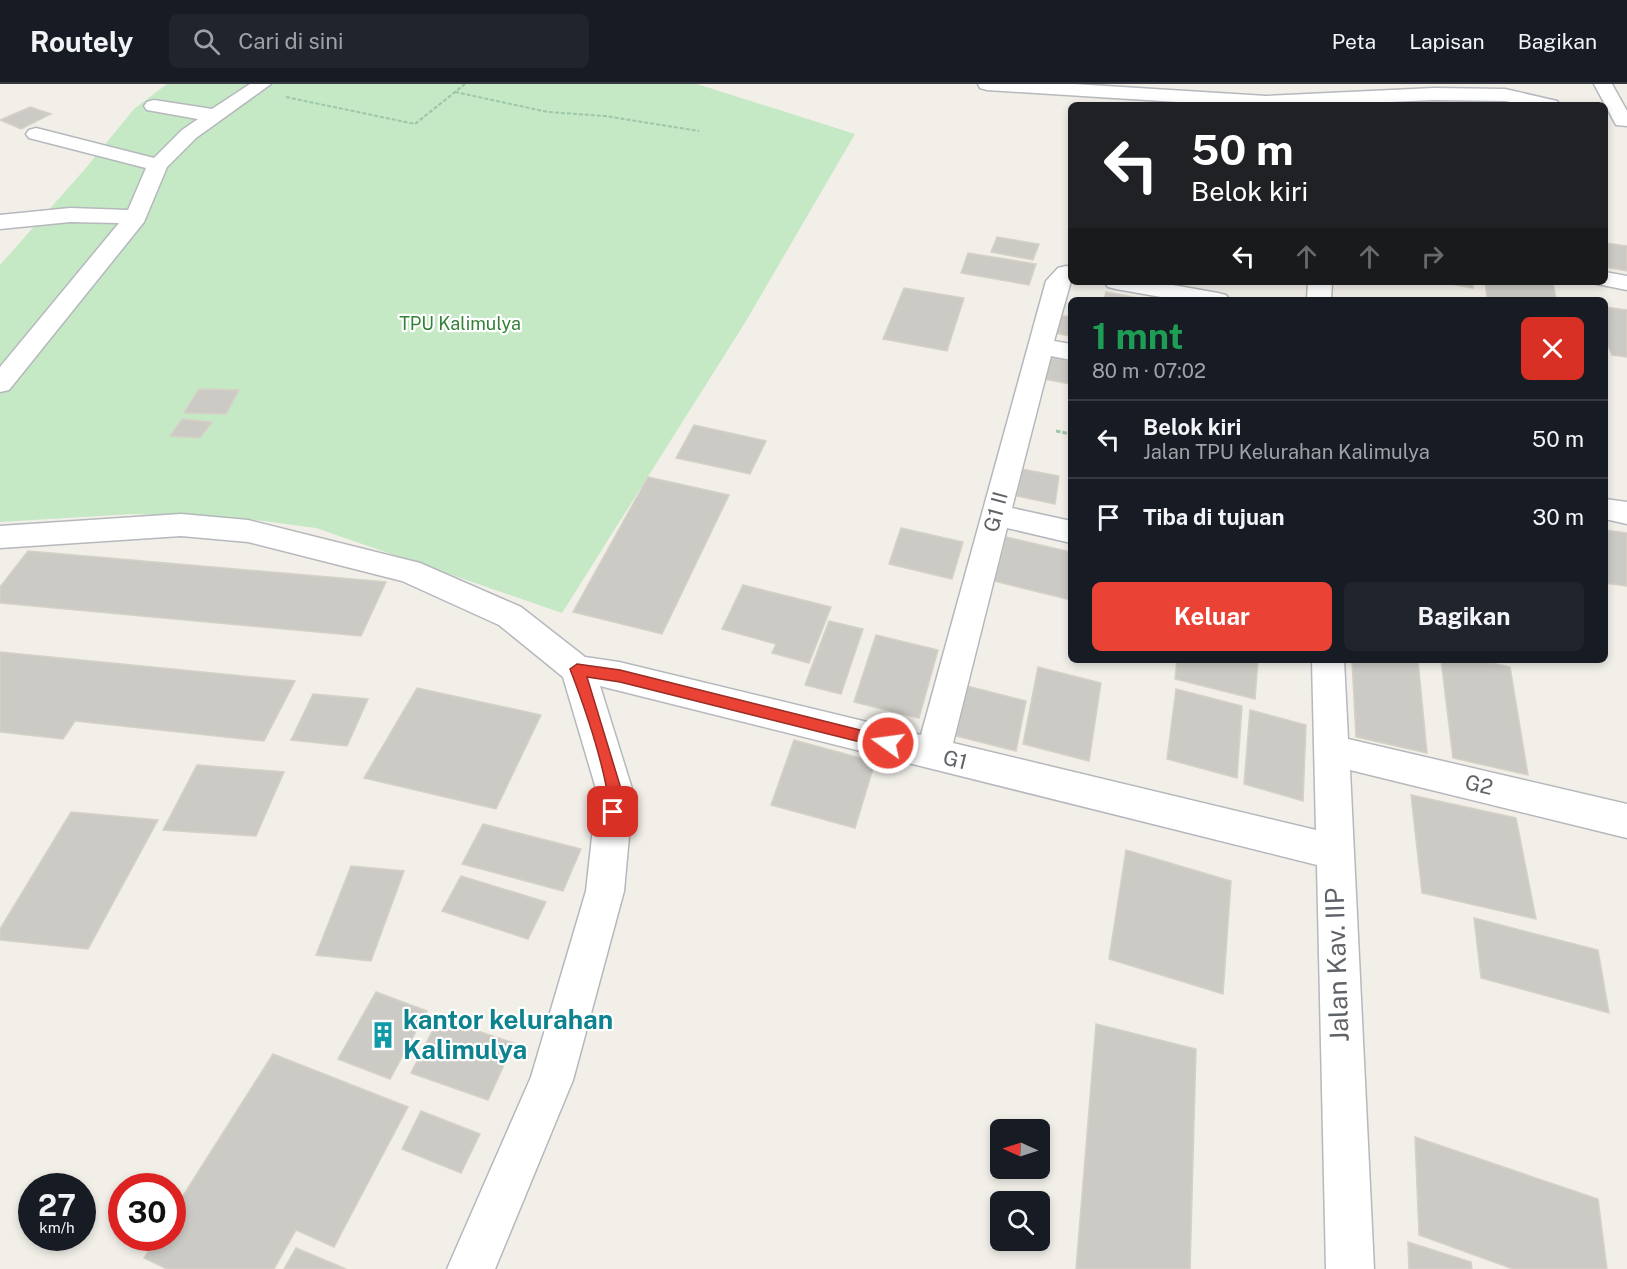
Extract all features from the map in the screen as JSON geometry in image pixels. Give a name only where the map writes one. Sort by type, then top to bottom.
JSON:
[{"type":"street","points":[[987,84],[1266,102],[1432,89],[1505,95],[1536,102]]},
{"type":"street","points":[[1259,84],[1266,102]]},
{"type":"street","points":[[1603,84],[1618,120]]},
{"type":"street","points":[[0,384],[136,217],[158,165],[189,134],[258,87]]},
{"type":"street","points":[[154,106],[217,117]]},
{"type":"street","points":[[36,134],[158,165]]},
{"type":"street","points":[[0,222],[70,215],[136,217]]},
{"type":"street","name":"G1 II","points":[[933,754],[1058,281],[1068,273]]},
{"type":"street","points":[[1608,280],[1627,283]]},
{"type":"street","points":[[1133,285],[1201,297]]},
{"type":"street","points":[[1041,347],[1068,352]]},
{"type":"street","points":[[1608,510],[1627,513]]},
{"type":"street","points":[[996,515],[1068,531]]},
{"type":"street","points":[[0,537],[181,525],[248,531],[409,571],[510,616],[577,669],[615,792],[605,891],[552,1080],[471,1269]]},
{"type":"street","name":"Jalan Kav. IIP","points":[[1328,663],[1333,852],[1350,1269]]},
{"type":"street","name":"G1","points":[[577,669],[620,676],[1333,852]]},
{"type":"street","name":"G2","points":[[1330,750],[1627,821]]},
{"type":"path","points":[[258,87],[415,124],[465,84]]},
{"type":"path","points":[[455,92],[548,112],[605,116],[699,131]]},
{"type":"green space","name":"TPU Kalimulya","points":[[167,84],[697,84],[855,134],[746,321],[562,613],[316,528],[241,518],[132,514],[0,522],[0,265],[85,169],[134,109]]},
{"type":"building","points":[[30,107],[51,114],[21,129],[0,120]]},
{"type":"building","points":[[997,237],[1039,244],[1033,260],[991,252]]},
{"type":"building","points":[[1608,243],[1627,246],[1627,271],[1608,268]]},
{"type":"building","points":[[968,253],[1036,264],[1029,285],[961,273]]},
{"type":"building","points":[[1457,285],[1473,285],[1473,288]]},
{"type":"building","points":[[1485,285],[1554,285],[1556,297],[1487,297]]},
{"type":"building","points":[[904,288],[964,298],[947,351],[883,339]]},
{"type":"building","points":[[1106,292],[1132,297],[1105,297]]},
{"type":"building","points":[[1608,307],[1627,310],[1627,357],[1612,355],[1608,345]]},
{"type":"building","points":[[1057,315],[1068,317],[1068,335],[1054,333]]},
{"type":"building","points":[[1049,357],[1068,361],[1068,383],[1043,379]]},
{"type":"building","points":[[199,389],[239,390],[226,414],[184,413]]},
{"type":"building","points":[[182,419],[212,422],[200,438],[170,436]]},
{"type":"building","points":[[694,425],[766,441],[750,474],[676,458]]},
{"type":"building","points":[[1022,469],[1059,476],[1055,504],[1017,496]]},
{"type":"building","points":[[648,477],[729,495],[662,634],[573,612]]},
{"type":"building","points":[[901,528],[963,542],[952,579],[889,564]]},
{"type":"building","points":[[1608,530],[1627,533],[1627,586],[1608,583]]},
{"type":"building","points":[[1006,537],[1068,551],[1068,599],[994,581]]},
{"type":"building","points":[[28,551],[386,582],[361,636],[0,603],[0,587]]},
{"type":"building","points":[[743,585],[831,607],[809,663],[772,653],[776,644],[722,629]]},
{"type":"building","points":[[829,621],[863,629],[841,694],[805,685]]},
{"type":"building","points":[[876,635],[938,650],[919,718],[854,702]]},
{"type":"building","points":[[0,652],[295,681],[264,741],[75,721],[63,739],[0,732]]},
{"type":"building","points":[[1177,663],[1258,663],[1255,699],[1175,679]]},
{"type":"building","points":[[1352,663],[1418,663],[1427,753],[1356,737]]},
{"type":"building","points":[[1441,663],[1491,663],[1510,667],[1528,775],[1453,758]]},
{"type":"building","points":[[1038,667],[1101,683],[1089,761],[1023,744]]},
{"type":"building","points":[[967,686],[1026,701],[1016,751],[956,736]]},
{"type":"building","points":[[417,688],[541,715],[496,809],[364,778]]},
{"type":"building","points":[[1176,689],[1242,706],[1237,778],[1167,759]]},
{"type":"building","points":[[313,694],[368,699],[347,746],[291,740]]},
{"type":"building","points":[[1250,710],[1306,725],[1303,801],[1244,784]]},
{"type":"building","points":[[794,740],[875,762],[855,828],[771,805]]},
{"type":"building","points":[[197,765],[284,772],[256,836],[163,830]]},
{"type":"building","points":[[1411,795],[1516,818],[1536,919],[1422,893]]},
{"type":"building","points":[[71,812],[158,820],[88,949],[0,940],[0,929]]},
{"type":"building","points":[[483,824],[581,849],[563,891],[462,864]]},
{"type":"building","points":[[1126,850],[1231,881],[1223,994],[1109,959]]},
{"type":"building","points":[[351,866],[404,871],[371,961],[316,955]]},
{"type":"building","points":[[461,876],[546,902],[528,939],[442,911]]},
{"type":"building","points":[[1474,918],[1598,950],[1609,1013],[1481,978]]},
{"type":"building","name":"kantor kelurahan Kalimulya","points":[[376,992],[427,1011],[390,1079],[338,1059]]},
{"type":"building","points":[[439,1018],[514,1043],[488,1100],[411,1073]]},
{"type":"building","points":[[1096,1024],[1196,1049],[1190,1269],[1076,1269]]},
{"type":"building","points":[[273,1054],[408,1107],[334,1247],[296,1230],[274,1269],[167,1269],[144,1258],[149,1251],[186,1251],[186,1191]]},
{"type":"building","points":[[421,1111],[480,1134],[461,1173],[402,1149]]},
{"type":"building","points":[[1415,1137],[1598,1199],[1607,1269],[1513,1269],[1419,1235]]},
{"type":"building","points":[[1408,1242],[1471,1262],[1472,1269],[1409,1269]]},
{"type":"building","points":[[296,1248],[346,1269],[284,1269]]},
{"type":"place","name":"kantor kelurahan Kalimulya","points":[[383,1035]]},
{"type":"route","points":[[613,812],[615,792],[577,669],[620,676],[888,743]]}]
